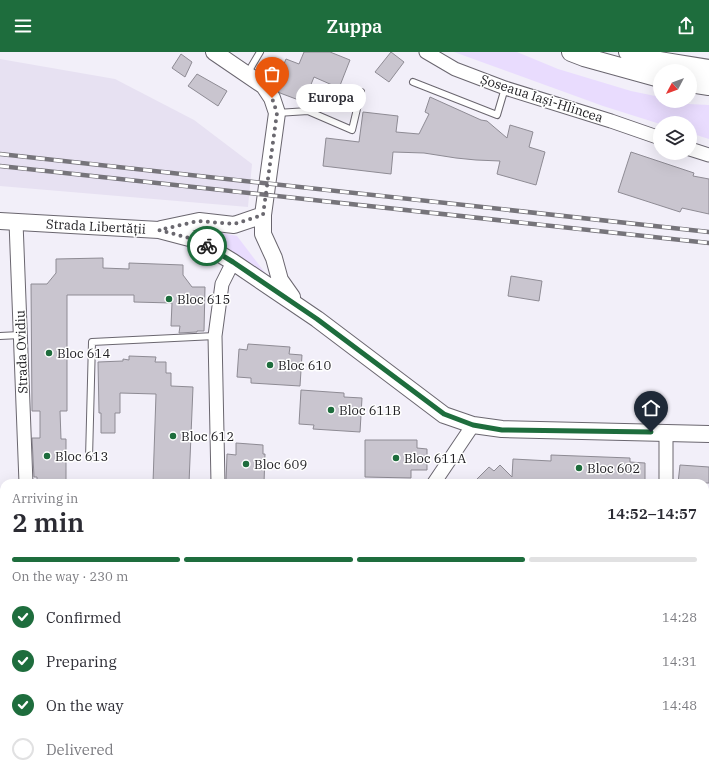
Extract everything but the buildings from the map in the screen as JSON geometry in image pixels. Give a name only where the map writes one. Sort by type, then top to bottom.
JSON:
[{"type":"main road","points":[[571,52],[653,76]]},
{"type":"main road","points":[[628,52],[659,61],[709,69]]},
{"type":"main road","points":[[697,84],[709,86]]},
{"type":"street","points":[[214,52],[264,86],[272,98],[277,113],[263,215],[263,234],[274,258],[280,280],[299,307]]},
{"type":"street","name":"Șoseaua Iași-Hlincea","points":[[426,52],[455,69],[505,88],[612,121],[653,136]]},
{"type":"street","points":[[697,151],[709,155]]},
{"type":"street","points":[[159,230],[198,221],[234,224],[263,215]]},
{"type":"street","name":"Strada Libertății","points":[[8,222],[159,230],[197,240],[233,262],[335,332],[444,414],[473,425],[502,430],[709,434]]},
{"type":"street","name":"Strada Ovidiu","points":[[8,222],[20,335],[26,479]]},
{"type":"street","points":[[218,479],[215,336],[222,284],[233,262]]},
{"type":"street","points":[[437,479],[473,425]]},
{"type":"street","points":[[666,433],[666,479]]},
{"type":"lane","points":[[248,74],[260,52]]},
{"type":"lane","points":[[413,82],[496,115],[505,88]]},
{"type":"lane","points":[[277,113],[308,111],[352,130],[361,92]]},
{"type":"lane","points":[[0,336],[20,335]]},
{"type":"lane","points":[[89,458],[92,342],[215,336]]},
{"type":"shaded area","points":[[454,52],[517,52],[558,69],[631,91],[653,96],[653,108],[697,108],[697,104],[709,105],[709,139],[697,135],[697,116],[653,116],[653,122],[603,106]]},
{"type":"shaded area","points":[[0,59],[115,79],[194,120],[252,164],[248,207],[0,186]]},
{"type":"shaded area","points":[[188,226],[237,236],[269,278],[180,229]]},
{"type":"railway","points":[[0,154],[709,232]]},
{"type":"railway","points":[[0,166],[709,243]]},
{"type":"way so far","points":[[207,246],[197,240],[159,230],[198,221],[234,224],[263,215],[277,113],[272,98]]},
{"type":"place","name":"Europa","points":[[272,98]]},
{"type":"place","name":"Bloc 615","points":[[169,299]]},
{"type":"place","name":"Bloc 614","points":[[49,353]]},
{"type":"place","name":"Bloc 610","points":[[270,365]]},
{"type":"place","name":"Bloc 611B","points":[[331,410]]},
{"type":"place","name":"Bloc 612","points":[[173,436]]},
{"type":"place","name":"Bloc 613","points":[[47,456]]},
{"type":"place","name":"Bloc 611A","points":[[396,458]]},
{"type":"place","name":"Bloc 609","points":[[246,464]]},
{"type":"place","name":"Bloc 602","points":[[579,468]]},
{"type":"route","points":[[207,246],[233,262],[341,336],[444,414],[473,425],[502,430],[651,432]]}]
